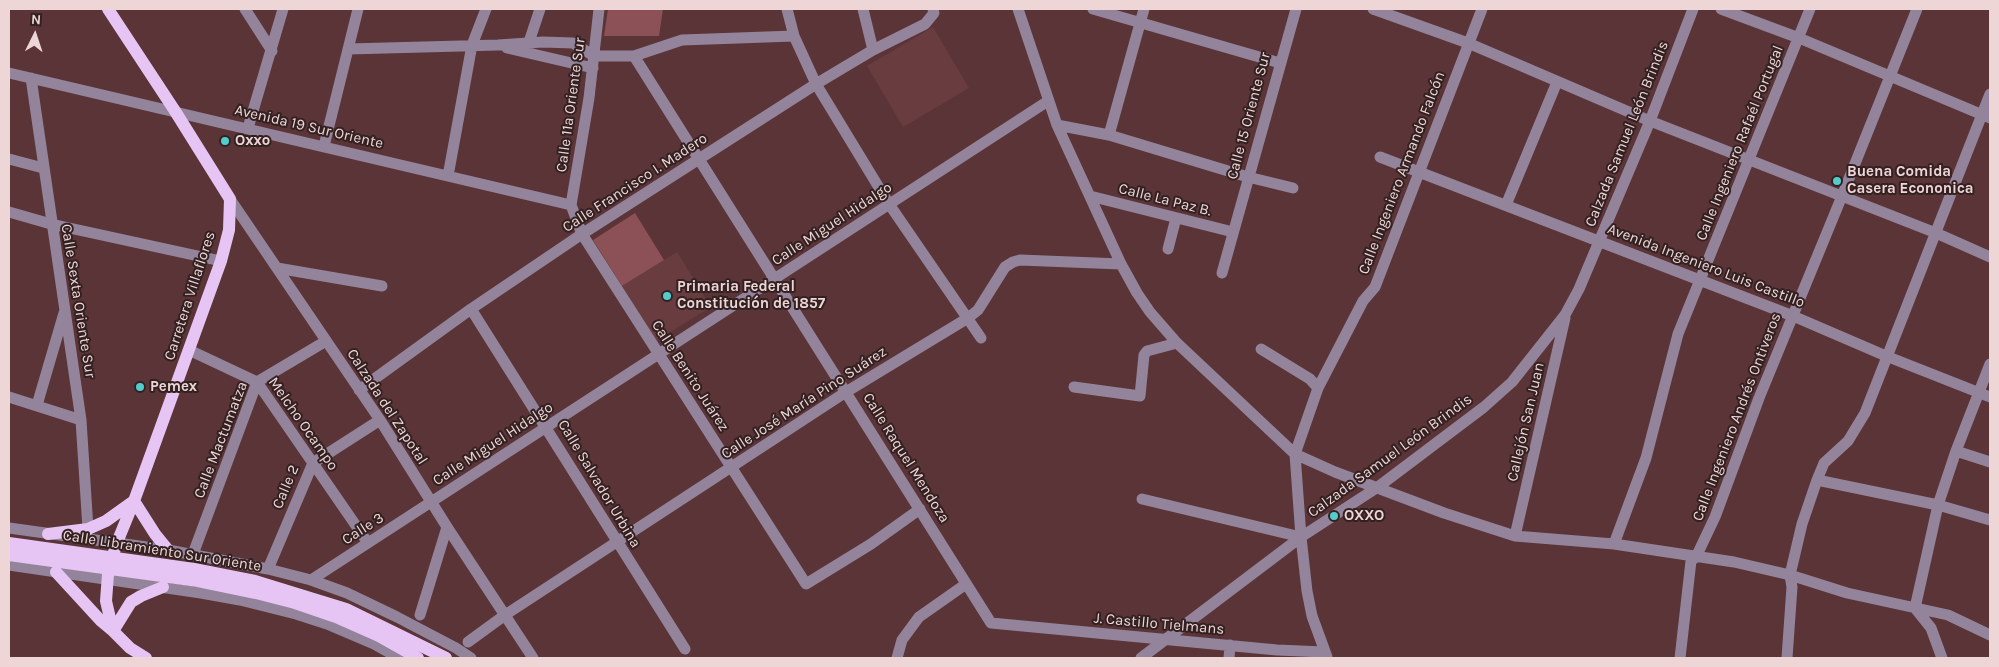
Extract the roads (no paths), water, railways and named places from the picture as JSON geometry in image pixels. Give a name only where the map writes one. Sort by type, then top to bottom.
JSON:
[{"type":"main road","points":[[108,9],[230,199]]},
{"type":"main road","name":"Carretera Villaflores","points":[[113,631],[106,601],[107,577],[117,544],[222,262],[229,230],[230,199]]},
{"type":"main road","points":[[48,534],[88,530],[106,521],[134,501],[155,534],[168,550]]},
{"type":"main road","name":"Calle Libramiento Sur Oriente","points":[[9,543],[194,570],[255,581],[346,609],[446,658]]},
{"type":"main road","name":"Calle Libramiento Sur Oriente","points":[[9,555],[198,581],[256,593],[336,617],[379,636],[418,658]]},
{"type":"main road","points":[[56,572],[101,621],[130,648],[146,658]]},
{"type":"main road","points":[[113,631],[131,602],[140,596],[163,587]]},
{"type":"street","points":[[245,9],[272,51]]},
{"type":"street","points":[[248,128],[283,9]]},
{"type":"street","points":[[324,146],[358,9]]},
{"type":"street","points":[[448,176],[472,45],[486,9]]},
{"type":"street","points":[[529,42],[540,9]]},
{"type":"street","name":"Calle 11a Oriente Sur","points":[[571,205],[593,68],[598,9]]},
{"type":"street","points":[[788,9],[794,36],[816,84],[890,204],[981,338]]},
{"type":"street","points":[[863,9],[873,50]]},
{"type":"street","points":[[1018,9],[1057,125],[1136,293],[1177,343],[1295,454],[1335,472],[1444,513],[1515,536],[1614,544],[1734,562],[1790,575],[1847,593],[1948,615],[1990,635]]},
{"type":"street","points":[[1093,9],[1280,63]]},
{"type":"street","points":[[1109,135],[1144,9]]},
{"type":"street","name":"Calle 15 Oriente Sur","points":[[1222,273],[1296,9]]},
{"type":"street","points":[[1373,9],[1468,43],[1650,121],[1936,232],[1990,257]]},
{"type":"street","name":"Calle Ingeniero Armando Falcón","points":[[1295,454],[1318,388],[1363,301],[1375,287],[1417,173],[1482,9]]},
{"type":"street","name":"Calzada Samuel León Brindis","points":[[1141,658],[1301,537],[1378,487],[1484,407],[1512,382],[1565,315],[1600,241],[1650,121],[1693,9]]},
{"type":"street","points":[[1721,9],[1799,38],[1986,117]]},
{"type":"street","name":"Calle Ingeniero Rafaél Portugal","points":[[1614,544],[1646,458],[1678,334],[1810,9]]},
{"type":"street","name":"Calle Ingeniero Andrés Ontiveros","points":[[1680,658],[1691,561],[1696,556],[1715,517],[1759,398],[1917,9]]},
{"type":"street","name":"Calle Francisco I. Madero","points":[[359,390],[471,309],[582,234],[816,84],[873,50],[925,24],[934,11]]},
{"type":"street","points":[[348,50],[498,45],[529,42],[573,43],[594,56],[634,56],[682,40],[794,36]]},
{"type":"street","points":[[498,45],[593,68]]},
{"type":"street","name":"Calle Raquel Mendoza","points":[[634,56],[991,623]]},
{"type":"street","name":"Avenida 19 Sur Oriente","points":[[9,73],[571,205]]},
{"type":"street","name":"Calle Sexta Oriente Sur","points":[[31,78],[81,420],[88,530]]},
{"type":"street","points":[[1506,205],[1557,82]]},
{"type":"street","points":[[1787,658],[1792,593],[1790,575],[1802,524],[1817,480],[1824,463],[1848,441],[1866,413],[1886,356],[1936,232],[1986,117],[1990,94]]},
{"type":"street","name":"Calle Miguel Hidalgo","points":[[431,502],[1048,101]]},
{"type":"street","points":[[1057,125],[1109,135],[1248,177],[1292,188]]},
{"type":"street","name":"Avenida Ingeniero Luis Castillo","points":[[1380,157],[1417,173],[1506,205],[1793,316],[1886,356],[1990,397]]},
{"type":"street","points":[[9,159],[43,168]]},
{"type":"street","name":"Calle La Paz B.","points":[[1090,196],[1233,232]]},
{"type":"street","name":"Calzada del Zapotal","points":[[230,199],[380,420],[447,527],[533,658]]},
{"type":"street","points":[[571,205],[582,234]]},
{"type":"street","points":[[9,212],[52,224],[222,262]]},
{"type":"street","points":[[1168,249],[1176,218]]},
{"type":"street","name":"Calle Benito Juárez","points":[[582,234],[806,584],[871,544],[920,509]]},
{"type":"street","name":"Calle José María Pino Suárez","points":[[468,642],[506,615],[846,392],[968,318],[982,304],[1005,267],[1013,262],[1020,260],[1121,264]]},
{"type":"street","points":[[277,268],[382,286]]},
{"type":"street","points":[[37,406],[66,308]]},
{"type":"street","name":"Calle Salvador Urbina","points":[[471,309],[685,649]]},
{"type":"street","name":"Callejón San Juan","points":[[1515,536],[1565,315]]},
{"type":"street","name":"Calle Mactumatza","points":[[194,554],[257,382],[326,341]]},
{"type":"street","points":[[1074,387],[1140,396],[1144,355],[1148,351],[1177,343]]},
{"type":"street","points":[[1261,349],[1310,379],[1318,388]]},
{"type":"street","name":"Melcho Ocampo","points":[[190,350],[257,382],[368,543]]},
{"type":"street","points":[[1914,608],[1938,505],[1956,451],[1990,364]]},
{"type":"street","points":[[9,397],[81,420]]},
{"type":"street","name":"Calle 2","points":[[268,569],[313,463],[380,420]]},
{"type":"street","points":[[1956,451],[1990,462]]},
{"type":"street","points":[[1295,454],[1305,576],[1312,616],[1326,655]]},
{"type":"street","points":[[1817,480],[1938,505],[1990,520]]},
{"type":"street","points":[[1142,499],[1301,537]]},
{"type":"street","name":"Calle 3","points":[[311,580],[431,502]]},
{"type":"street","points":[[420,615],[447,527]]},
{"type":"street","points":[[9,528],[194,554],[311,580],[347,593],[397,617],[471,658]]},
{"type":"street","points":[[9,565],[107,577],[240,600],[327,624],[374,644],[399,658]]},
{"type":"street","points":[[897,658],[902,640],[919,617],[966,584]]},
{"type":"street","points":[[1914,608],[1931,628],[1942,658]]},
{"type":"street","name":"J. Castillo Tielmans","points":[[991,623],[1326,655]]},
{"type":"street","points":[[1229,658],[1230,646]]},
{"type":"place","name":"Oxxo","points":[[225,141]]},
{"type":"place","name":"Buena Comida Casera Econonica","points":[[1837,181]]},
{"type":"place","name":"Primaria Federal Constitución de 1857","points":[[667,296]]},
{"type":"place","name":"Pemex","points":[[140,387]]},
{"type":"place","name":"OXXO","points":[[1334,516]]}]
